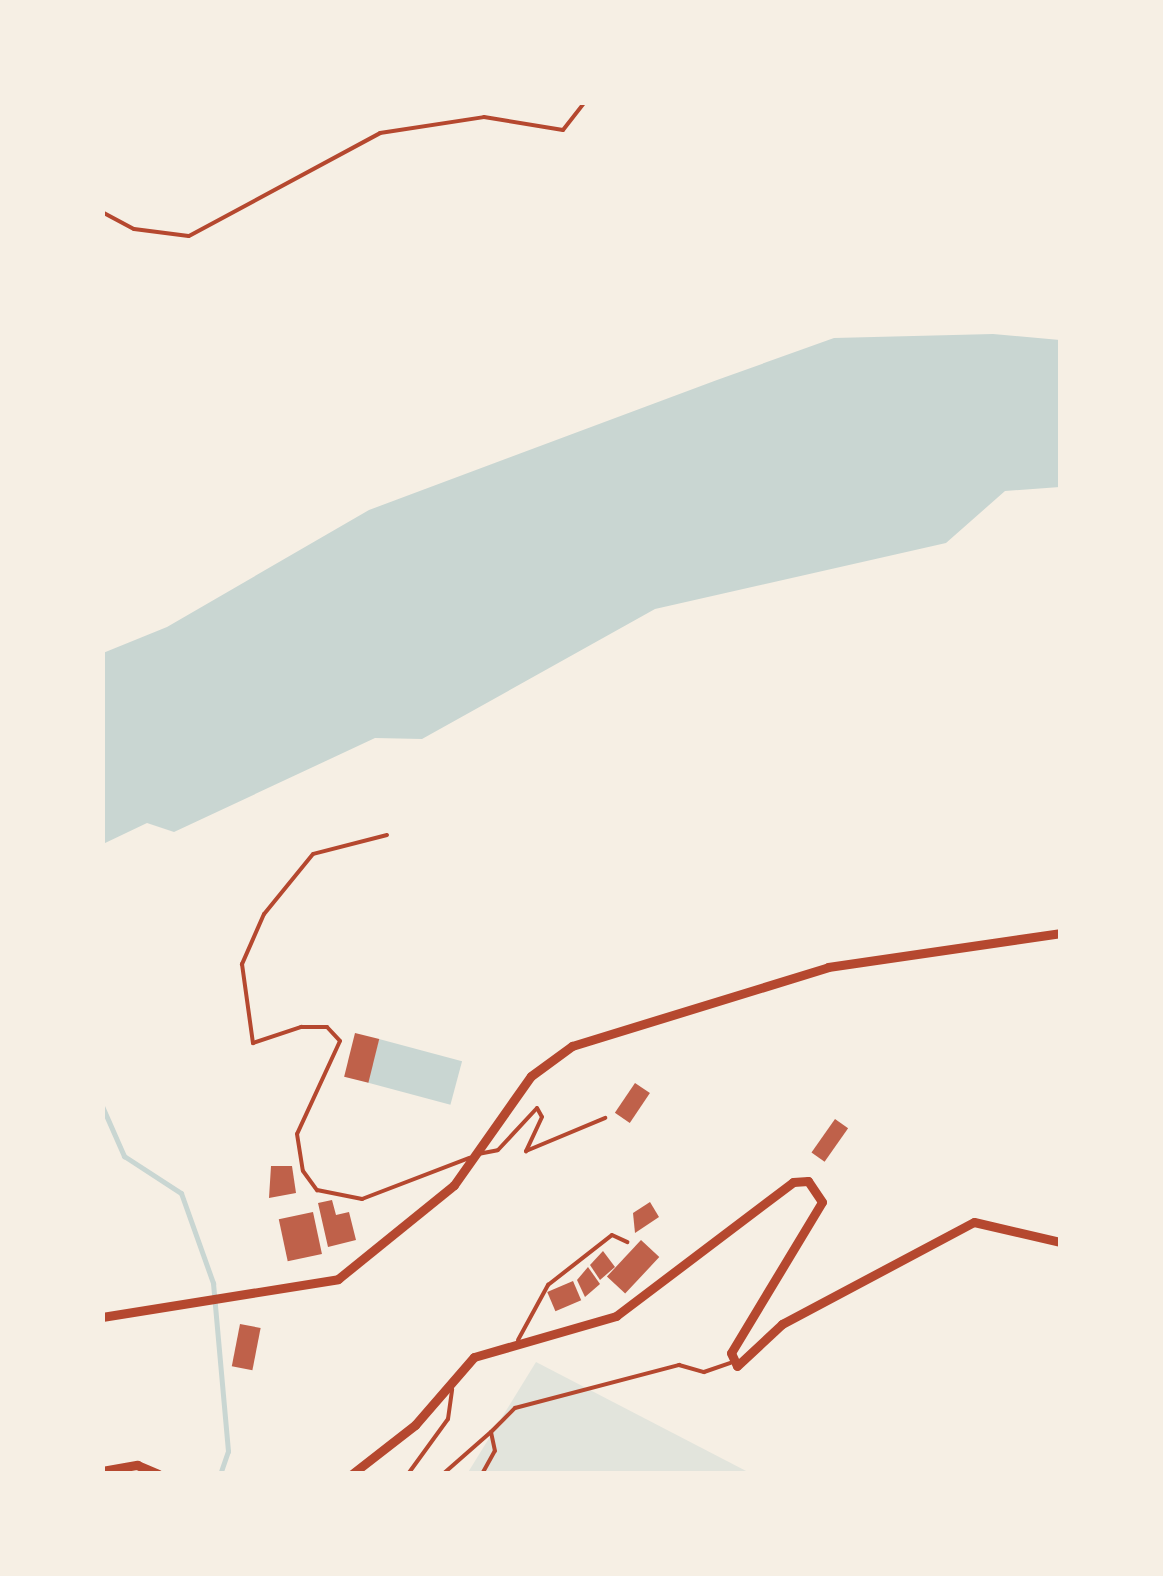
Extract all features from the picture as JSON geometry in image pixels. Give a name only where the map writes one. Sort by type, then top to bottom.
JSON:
[{"type":"street","points":[[102,1317],[338,1278],[415,1224],[483,1152],[532,1076],[572,1046],[828,966],[1060,934]]},
{"type":"street","points":[[352,1474],[452,1389],[474,1357],[518,1340],[616,1316],[772,1196],[808,1180],[822,1202],[730,1363]]},
{"type":"street","points":[[730,1363],[747,1360],[782,1324],[974,1222],[1060,1242]]},
{"type":"street","points":[[102,1470],[137,1465],[158,1474]]},
{"type":"lane","points":[[102,212],[134,229],[189,236],[380,132],[484,116],[563,130],[585,102]]},
{"type":"lane","points":[[388,835],[312,854],[264,914],[242,964],[253,1043],[302,1027],[327,1026],[340,1040],[297,1134],[303,1172],[318,1190],[362,1199],[483,1152],[498,1150],[537,1108],[542,1117],[526,1151],[605,1118]]},
{"type":"lane","points":[[518,1340],[548,1285],[612,1235],[627,1242]]},
{"type":"lane","points":[[443,1474],[490,1432],[541,1398],[730,1363]]},
{"type":"lane","points":[[408,1474],[448,1419],[452,1389]]},
{"type":"lane","points":[[482,1474],[495,1451],[490,1432]]},
{"type":"shaded area","points":[[993,334],[1060,340],[1060,487],[1005,491],[946,543],[655,609],[422,739],[375,738],[174,832],[147,823],[103,844],[103,653],[167,627],[369,510],[834,338]]},
{"type":"shaded area","points":[[379,1039],[462,1061],[450,1105],[367,1082]]},
{"type":"shaded area","points":[[536,1362],[750,1473],[467,1474]]},
{"type":"building","points":[[355,1033],[379,1039],[368,1083],[344,1077]]},
{"type":"building","points":[[635,1083],[650,1093],[630,1123],[615,1113]]},
{"type":"building","points":[[835,1119],[848,1128],[825,1162],[811,1153]]},
{"type":"building","points":[[271,1166],[292,1166],[296,1193],[269,1198]]},
{"type":"building","points":[[332,1200],[336,1215],[349,1212],[356,1240],[328,1247],[318,1203]]},
{"type":"building","points":[[650,1202],[659,1217],[635,1233],[633,1213]]},
{"type":"building","points":[[313,1212],[322,1254],[288,1261],[279,1219]]},
{"type":"building","points":[[641,1240],[659,1257],[625,1294],[607,1277]]},
{"type":"building","points":[[603,1251],[615,1267],[600,1280],[590,1265]]},
{"type":"building","points":[[588,1267],[600,1284],[585,1297],[577,1280]]},
{"type":"building","points":[[573,1281],[581,1300],[555,1311],[547,1292]]},
{"type":"building","points":[[240,1324],[261,1328],[252,1370],[232,1366]]},
{"type":"waterway","points":[[102,1106],[124,1156],[181,1193],[213,1283],[228,1451],[220,1474]]}]
